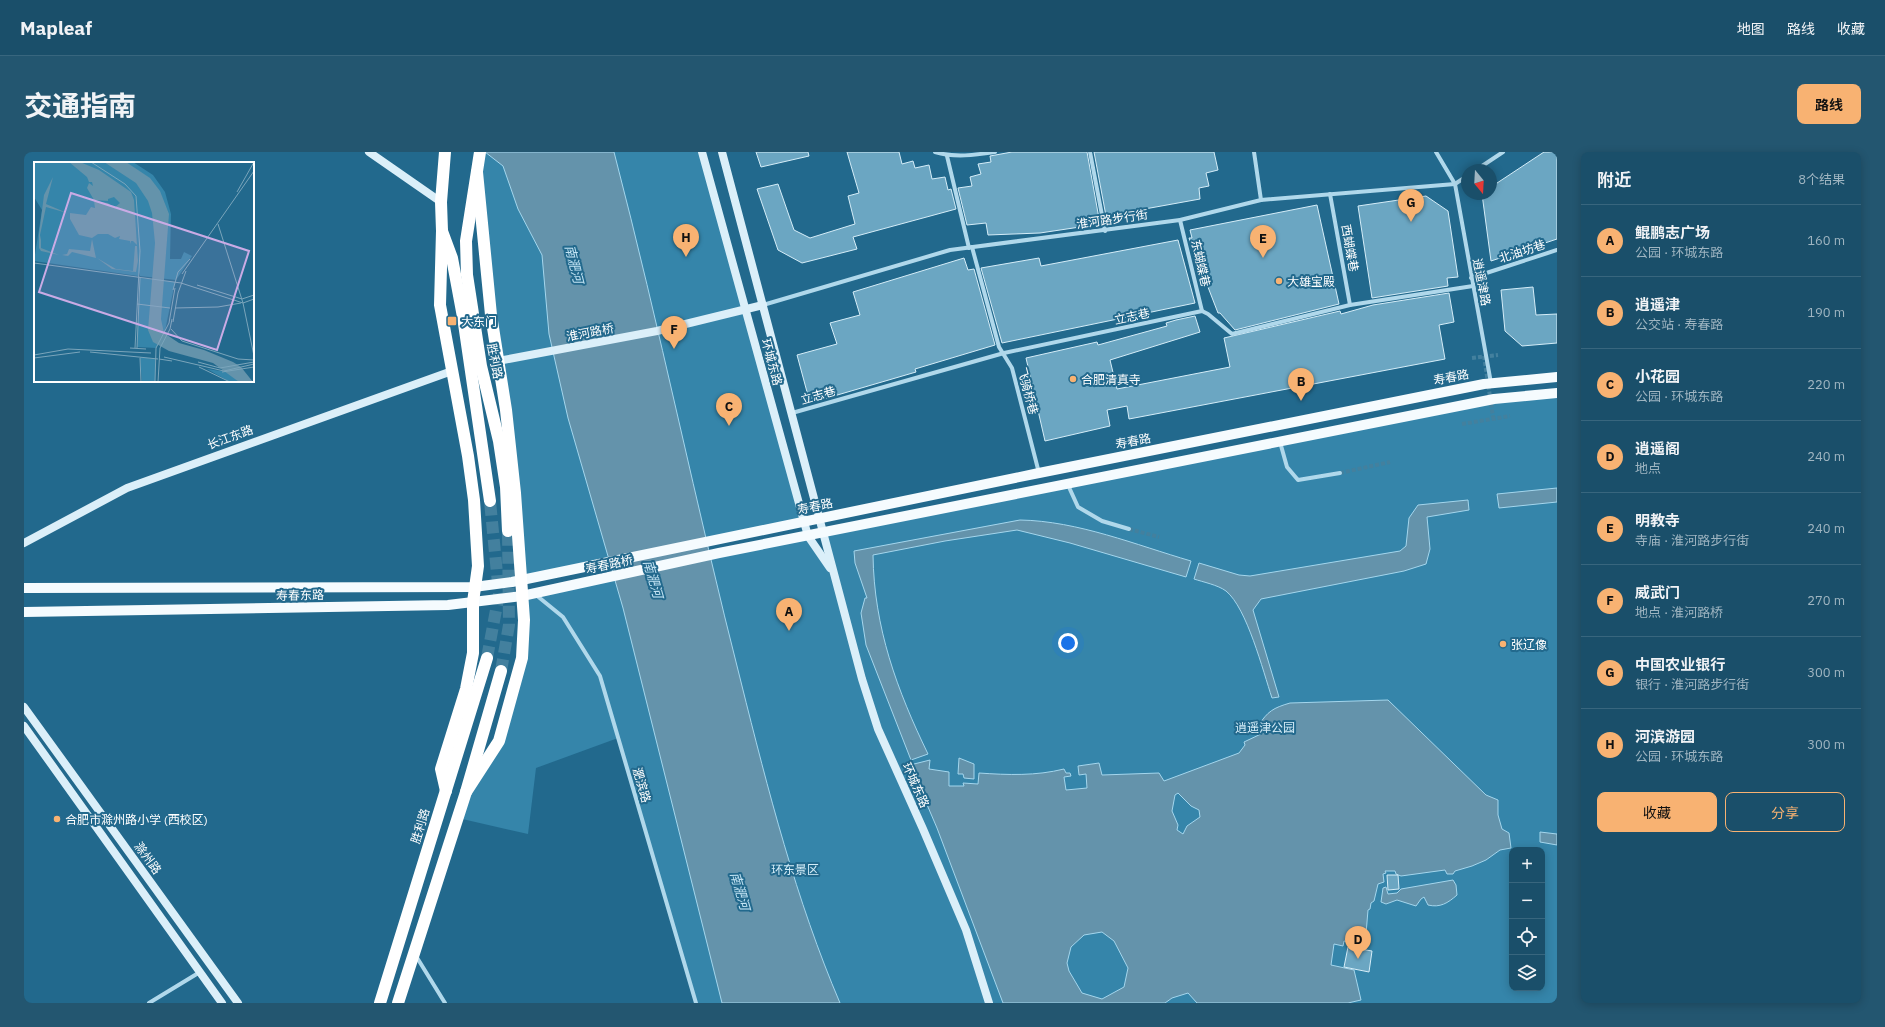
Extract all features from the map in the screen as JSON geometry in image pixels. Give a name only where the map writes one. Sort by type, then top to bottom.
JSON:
[{"type":"highway","points":[[466,792],[499,741],[522,658],[524,620],[528,594],[520,580],[515,493],[506,410],[491,315],[477,172],[480,152]]},
{"type":"highway","name":"胜利路","points":[[444,156],[441,202],[442,231],[452,258],[463,317],[490,501]]},
{"type":"highway","name":"胜利路","points":[[477,172],[466,241],[467,276],[481,366],[499,440],[506,487],[508,531]]},
{"type":"highway","points":[[442,231],[440,305],[468,456],[474,500],[478,566],[472,602],[474,653],[466,689],[441,769],[446,791]]},
{"type":"highway","name":"胜利路","points":[[380,1003],[487,658]]},
{"type":"highway","points":[[398,1003],[466,792],[501,670]]},
{"type":"main road","name":"寿春路","points":[[716,539],[1491,383],[1557,377]]},
{"type":"main road","points":[[808,536],[1494,399],[1557,393]]},
{"type":"main road","name":"寿春路桥","points":[[574,585],[719,553],[808,536]]},
{"type":"main road","name":"寿春路桥","points":[[572,570],[716,539]]},
{"type":"main road","name":"寿春东路","points":[[24,588],[474,587],[572,570]]},
{"type":"main road","name":"寿春东路","points":[[24,612],[448,605],[528,594],[574,585]]},
{"type":"street","points":[[369,152],[441,202]]},
{"type":"street","name":"环城东路","points":[[702,152],[808,536],[834,572]]},
{"type":"street","name":"环城东路","points":[[722,152],[834,572],[878,729],[966,930],[990,1003]]},
{"type":"street","points":[[935,152],[947,156],[995,152]]},
{"type":"street","points":[[1090,152],[1105,231]]},
{"type":"street","points":[[1254,152],[1261,200]]},
{"type":"street","points":[[1436,152],[1455,184]]},
{"type":"street","points":[[1485,164],[1503,152]]},
{"type":"street","name":"飞骑桥巷","points":[[947,156],[999,347],[1012,368],[1039,473]]},
{"type":"street","name":"淮河路步行街","points":[[763,305],[950,250],[1105,231],[1180,220],[1261,200],[1455,184],[1461,180]]},
{"type":"street","name":"逍遥津路","points":[[1455,184],[1491,383]]},
{"type":"street","name":"西蝴蝶巷","points":[[1330,194],[1350,305]]},
{"type":"street","name":"东蝴蝶巷","points":[[1180,220],[1202,311]]},
{"type":"street","name":"北油坊巷","points":[[1471,278],[1557,250]]},
{"type":"street","points":[[1202,311],[1208,314],[1232,334],[1350,305],[1473,286]]},
{"type":"street","name":"淮河路桥","points":[[498,361],[657,331],[763,305]]},
{"type":"street","name":"立志巷","points":[[792,413],[1004,353],[1202,311]]},
{"type":"street","name":"长江东路","points":[[24,543],[127,488],[452,371]]},
{"type":"street","points":[[1280,442],[1287,467],[1298,480],[1340,473]]},
{"type":"street","points":[[1068,484],[1078,507],[1102,522],[1129,530]]},
{"type":"street","name":"淝滨路","points":[[528,594],[563,617],[600,676],[696,1003]]},
{"type":"street","name":"滁州路","points":[[24,707],[238,1003]]},
{"type":"street","name":"滁州路","points":[[24,726],[222,1003]]},
{"type":"street","points":[[414,952],[445,1003]]},
{"type":"street","points":[[149,1003],[200,972]]},
{"type":"green space","points":[[482,152],[702,152],[804,521],[520,580],[485,249]]},
{"type":"green space","name":"逍遥津公园","points":[[1557,393],[1557,1003],[696,1003],[618,738],[536,768],[528,834],[458,818],[499,741],[522,658],[522,596],[808,536],[833,571],[824,532],[1494,399]]},
{"type":"water","name":"南淝河","points":[[485,152],[614,152],[647,284],[709,550],[762,763],[796,885],[824,964],[840,1003],[722,1003],[623,608],[568,418],[549,334],[542,255],[518,209],[503,166]]},
{"type":"water","points":[[1557,488],[1557,502],[1499,508],[1497,494]]},
{"type":"water","points":[[1468,500],[1469,510],[1427,517],[1430,549],[1426,564],[1404,571],[1261,599],[1253,610],[1279,697],[1272,698],[1254,641],[1234,599],[1226,591],[1215,585],[1194,579],[1199,563],[1239,575],[1250,576],[1400,551],[1406,546],[1409,518],[1418,505]]},
{"type":"water","points":[[1020,520],[1042,521],[1085,529],[1191,561],[1186,577],[1070,543],[1017,530],[945,541],[873,555],[874,582],[878,608],[889,658],[906,706],[928,754],[911,760],[866,645],[861,613],[865,598],[867,598],[855,563],[854,551]]},
{"type":"water","points":[[1388,700],[1486,795],[1498,800],[1498,815],[1502,829],[1509,833],[1511,847],[1500,850],[1486,860],[1455,871],[1453,874],[1447,874],[1445,870],[1401,876],[1396,874],[1395,871],[1385,871],[1386,873],[1383,874],[1384,882],[1378,884],[1374,901],[1371,903],[1370,909],[1368,910],[1366,934],[1363,934],[1362,944],[1344,941],[1343,946],[1334,944],[1331,965],[1354,970],[1361,1000],[1348,1003],[1197,1003],[1188,993],[1172,998],[1165,1003],[1003,1003],[937,828],[910,765],[930,760],[929,769],[949,772],[949,786],[964,786],[963,783],[978,784],[979,773],[1022,774],[1043,773],[1064,769],[1066,773],[1070,773],[1071,776],[1064,777],[1066,790],[1087,788],[1086,774],[1079,775],[1078,766],[1099,763],[1102,775],[1159,773],[1164,781],[1239,753],[1245,745],[1244,742],[1263,733],[1258,726],[1268,713],[1290,703]],"holes":[[[1178,793],[1191,806],[1199,810],[1200,817],[1187,826],[1183,834],[1177,830],[1178,825],[1172,811],[1175,795]],[[1102,932],[1114,941],[1128,968],[1124,987],[1102,999],[1082,993],[1069,971],[1067,963],[1071,947],[1084,935]]]},
{"type":"water","points":[[959,758],[974,764],[974,779],[964,778],[963,774],[958,774]]},
{"type":"water","points":[[1540,832],[1557,834],[1557,845],[1540,842]]},
{"type":"water","points":[[1453,880],[1456,885],[1457,895],[1440,905],[1428,905],[1424,897],[1416,906],[1397,900],[1386,904],[1381,902],[1383,888],[1386,887],[1388,894],[1397,893],[1401,889]]},
{"type":"building","points":[[756,152],[808,152],[809,156],[761,167]]},
{"type":"building","points":[[847,152],[899,152],[902,164],[913,161],[915,168],[929,165],[932,179],[945,177],[948,190],[951,189],[956,209],[853,237],[857,249],[802,263],[778,250],[757,189],[778,184],[794,230],[810,238],[855,224],[848,196],[859,193]]},
{"type":"building","points":[[1012,152],[1087,152],[1100,224],[1040,233],[988,235],[986,223],[967,225],[958,188],[972,186],[970,177],[981,174],[978,164],[991,162],[990,156]]},
{"type":"building","points":[[1094,152],[1214,152],[1218,170],[1206,173],[1209,186],[1199,188],[1200,199],[1106,216]]},
{"type":"building","points":[[1544,152],[1557,152],[1557,239],[1491,261],[1483,200],[1497,200],[1497,183]]},
{"type":"building","points":[[1426,196],[1448,211],[1458,277],[1447,278],[1448,286],[1372,298],[1358,206]]},
{"type":"building","points":[[1317,205],[1339,304],[1235,330],[1220,313],[1218,313],[1189,238],[1192,238],[1190,230]]},
{"type":"building","points":[[1178,240],[1195,303],[1002,343],[981,268],[1039,258],[1041,266]]},
{"type":"building","points":[[964,258],[968,270],[974,269],[995,345],[915,369],[916,372],[810,403],[797,355],[837,344],[830,323],[860,315],[853,292]]},
{"type":"building","points":[[1533,287],[1536,315],[1557,314],[1557,343],[1522,346],[1505,331],[1501,290]]},
{"type":"building","points":[[1449,293],[1454,322],[1439,325],[1445,359],[1129,419],[1127,406],[1107,410],[1110,426],[1045,441],[1026,358],[1097,342],[1098,345],[1167,326],[1166,323],[1176,320],[1195,316],[1200,332],[1110,360],[1117,389],[1230,367],[1224,338],[1340,311],[1341,314],[1373,305]]},
{"type":"building","points":[[1387,875],[1398,875],[1399,889],[1388,890]]},
{"type":"building","points":[[1348,947],[1372,951],[1369,972],[1344,967]]},
{"type":"tunnel","points":[[1472,358],[1498,355]]},
{"type":"tunnel","points":[[1484,356],[1493,417]]},
{"type":"tunnel","points":[[1462,424],[1510,416]]},
{"type":"tunnel","points":[[1340,473],[1390,462]]},
{"type":"tunnel","points":[[487,658],[499,594],[490,501]]},
{"type":"tunnel","points":[[1129,529],[1159,537]]},
{"type":"tunnel","points":[[501,671],[509,625],[508,531]]},
{"type":"place","name":"中国农业银行","points":[[1411,222]]},
{"type":"place","name":"河滨游园","points":[[686,257]]},
{"type":"place","name":"明教寺","points":[[1263,258]]},
{"type":"place","name":"大雄宝殿","points":[[1279,281]]},
{"type":"place","name":"大东门","points":[[452,321]]},
{"type":"place","name":"威武门","points":[[674,349]]},
{"type":"place","name":"合肥清真寺","points":[[1073,379]]},
{"type":"place","name":"逍遥津","points":[[1301,401]]},
{"type":"place","name":"小花园","points":[[729,426]]},
{"type":"place","name":"鲲鹏志广场","points":[[789,631]]},
{"type":"place","name":"张辽像","points":[[1503,644]]},
{"type":"place","name":"合肥市滁州路小学 (西校区)","points":[[57,819]]},
{"type":"place","name":"逍遥阁","points":[[1358,959]]},
{"type":"park label","name":"环东景区","points":[[795,869]]}]
